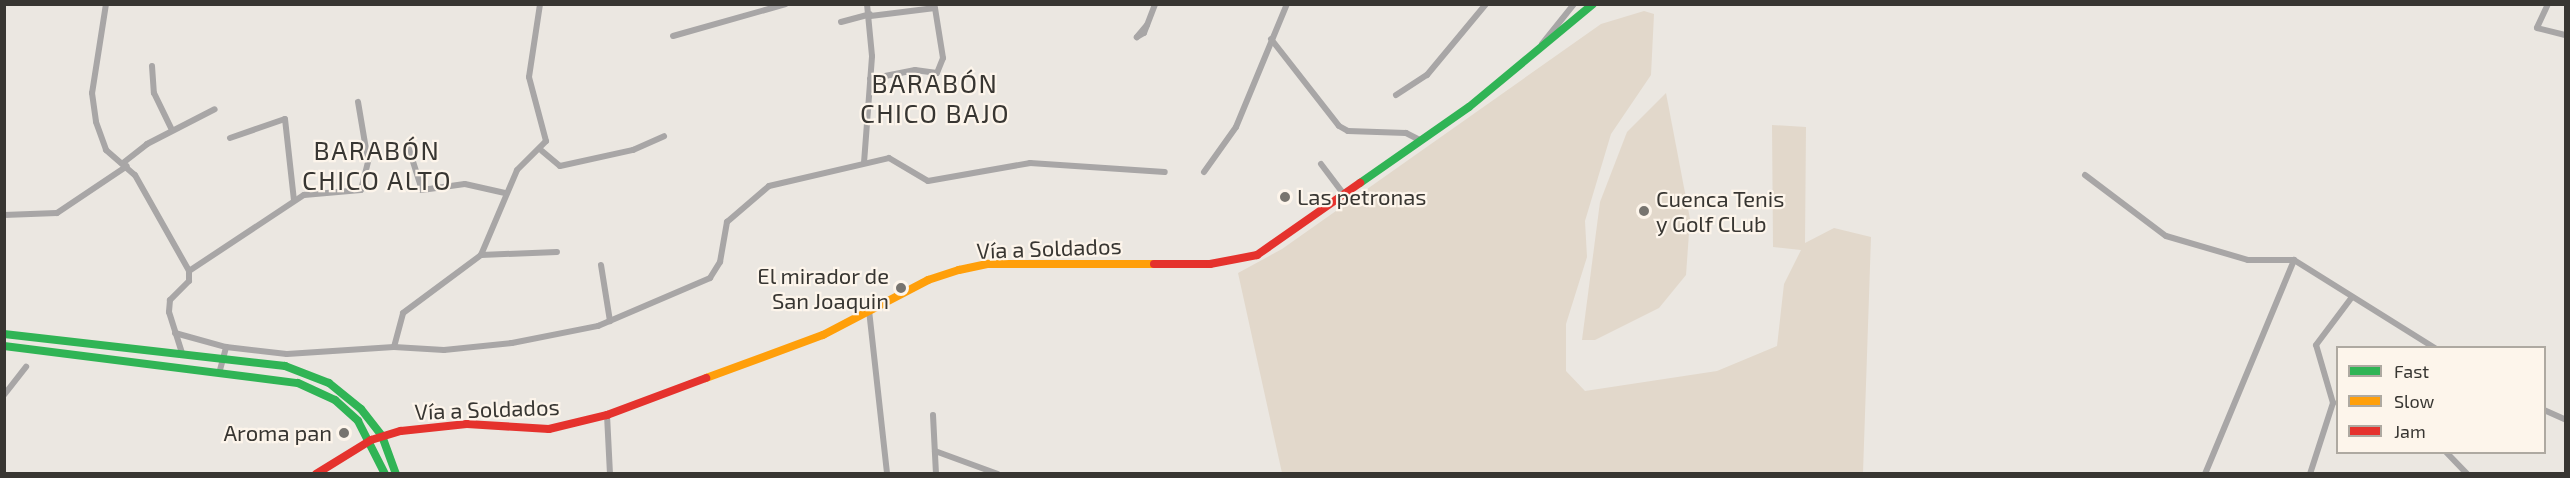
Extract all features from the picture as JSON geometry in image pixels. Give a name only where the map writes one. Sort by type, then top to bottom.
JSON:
[{"type":"street","points":[[106,4],[92,93],[101,141],[125,164],[189,272],[189,281],[170,300],[175,333],[182,353]]},
{"type":"street","points":[[394,347],[403,313],[481,255],[505,193],[521,166],[542,151],[546,129],[529,77],[540,4]]},
{"type":"street","points":[[673,36],[786,4]]},
{"type":"street","points":[[864,163],[870,79],[870,15],[867,4]]},
{"type":"street","points":[[1147,25],[1155,4]]},
{"type":"street","points":[[1204,172],[1236,127],[1287,4]]},
{"type":"street","points":[[1396,95],[1427,75],[1486,4]]},
{"type":"street","points":[[1539,52],[1574,4]]},
{"type":"street","name":"Vía a Soldados","points":[[316,474],[371,440],[382,436],[467,424],[549,429],[607,416],[823,335],[928,280],[988,264],[1241,260],[1270,247],[1420,140],[1539,52],[1593,4]]},
{"type":"street","points":[[2548,4],[2536,28],[2565,35]]},
{"type":"street","points":[[841,22],[870,15],[935,8],[942,57],[937,72],[915,70],[870,79]]},
{"type":"street","points":[[1271,39],[1340,126],[1348,131],[1406,133],[1420,140]]},
{"type":"street","points":[[152,66],[154,93],[172,130]]},
{"type":"street","points":[[189,272],[294,200],[314,191],[355,192],[366,185],[368,161],[358,102]]},
{"type":"street","points":[[4,215],[57,213],[172,130],[214,109]]},
{"type":"street","points":[[230,138],[285,119],[294,200]]},
{"type":"street","points":[[542,151],[560,166],[633,150],[664,136]]},
{"type":"street","points":[[410,149],[422,190],[465,184],[505,193]]},
{"type":"street","points":[[175,333],[226,347],[287,354],[394,347],[444,350],[512,344],[609,321],[710,278],[720,262],[724,228],[769,186],[864,163],[896,158],[928,181],[1030,163],[1165,172]]},
{"type":"street","points":[[1321,164],[1344,195]]},
{"type":"street","points":[[2085,175],[2178,242],[2248,260],[2294,260],[2432,346]]},
{"type":"street","points":[[481,255],[557,252]]},
{"type":"street","points":[[2205,474],[2294,260]]},
{"type":"street","points":[[601,264],[609,321]]},
{"type":"street","points":[[2310,474],[2333,403],[2316,345],[2338,322],[2352,297]]},
{"type":"street","points":[[869,310],[887,474]]},
{"type":"street","points":[[4,334],[285,366],[329,383],[361,408],[382,436],[396,474]]},
{"type":"street","points":[[4,346],[220,370],[317,390],[345,408],[371,440],[385,474]]},
{"type":"street","points":[[220,370],[226,347]]},
{"type":"street","points":[[4,395],[26,367]]},
{"type":"street","points":[[2546,411],[2565,420]]},
{"type":"street","points":[[933,415],[936,474]]},
{"type":"street","points":[[607,416],[610,474]]},
{"type":"street","points":[[935,451],[998,474]]},
{"type":"street","points":[[2447,454],[2467,474]]},
{"type":"shaded area","name":"Cuenca Tenis y Golf CLub","points":[[1644,11],[1654,14],[1651,75],[1611,134],[1585,221],[1587,257],[1566,324],[1566,371],[1585,391],[1717,371],[1777,346],[1784,284],[1801,250],[1773,247],[1772,125],[1806,127],[1805,243],[1834,228],[1871,237],[1863,473],[1282,473],[1238,273],[1282,249],[1601,24]]},
{"type":"shaded area","name":"Cuenca Tenis y Golf CLub","points":[[1666,93],[1690,219],[1686,275],[1659,308],[1595,340],[1582,340],[1600,202],[1627,132]]},
{"type":"traffic: fast","points":[[1360,183],[1469,107],[1593,4]]},
{"type":"traffic: fast","points":[[4,334],[285,366],[329,383],[361,409],[382,436],[396,474]]},
{"type":"traffic: fast","points":[[4,346],[298,383],[335,400],[358,421],[385,474]]},
{"type":"traffic: slow","points":[[706,378],[823,335],[928,280],[959,270],[988,264],[1154,264]]},
{"type":"traffic: jam","points":[[1154,264],[1210,264],[1257,255],[1360,183]]},
{"type":"traffic: jam","points":[[316,474],[371,440],[401,431],[467,424],[549,429],[607,415],[706,378]]},
{"type":"place","name":"Las petronas","points":[[1285,197]]},
{"type":"place","name":"Cuenca Tenis y Golf CLub","points":[[1644,211]]},
{"type":"place","name":"El mirador de San Joaquin","points":[[901,288]]},
{"type":"place","name":"Aroma pan","points":[[344,433]]},
{"type":"district","name":"BARABÓN CHICO BAJO","points":[[935,98]]},
{"type":"district","name":"BARABÓN CHICO ALTO","points":[[377,164]]}]
